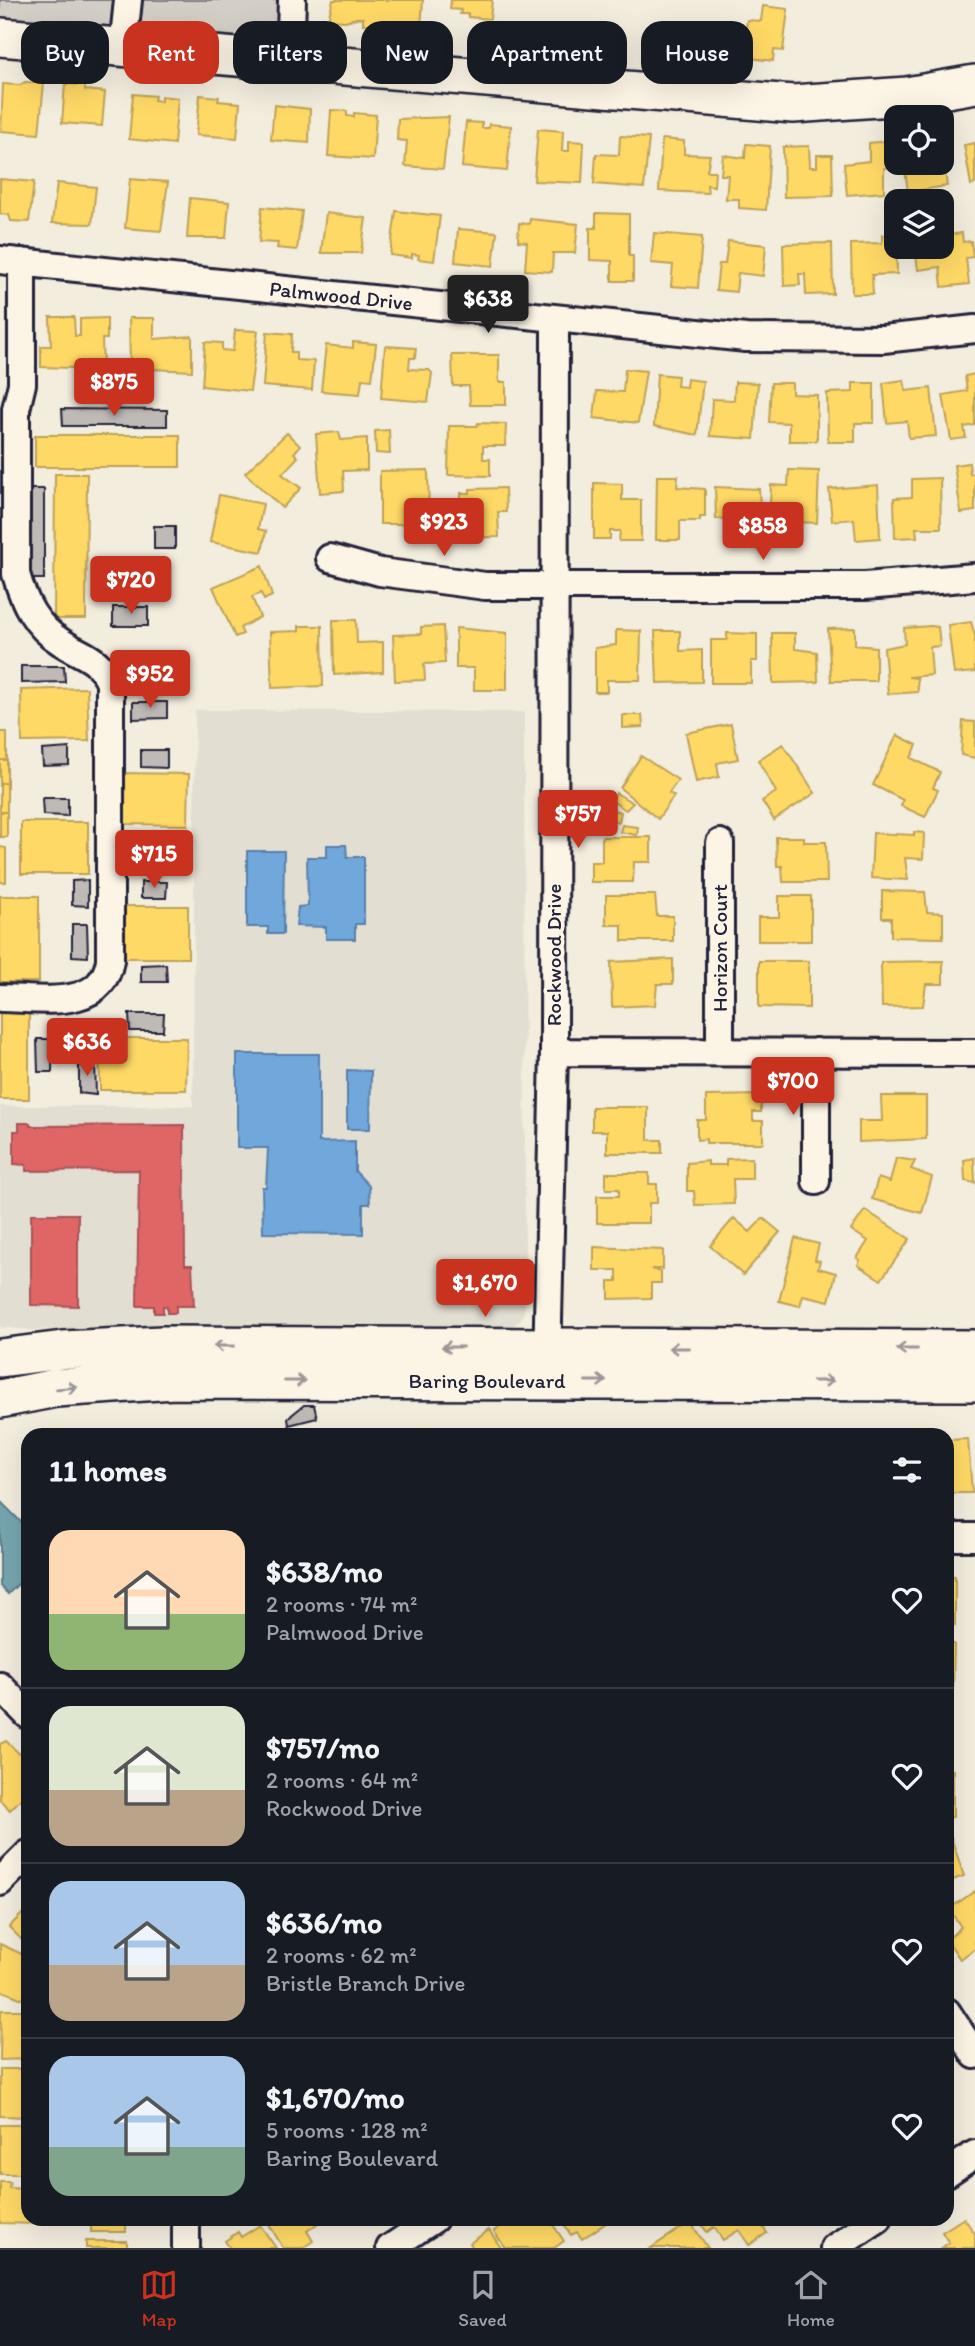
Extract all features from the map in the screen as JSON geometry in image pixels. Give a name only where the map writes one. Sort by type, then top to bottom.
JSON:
[{"type":"main road","points":[[0,37],[123,48]]},
{"type":"main road","points":[[347,67],[793,104],[907,96],[975,84]]},
{"type":"main road","name":"Baring Boulevard","points":[[0,1358],[63,1350],[151,1346],[975,1382]]},
{"type":"main road","name":"Baring Boulevard","points":[[0,1399],[55,1388],[174,1380],[975,1349]]},
{"type":"street","points":[[126,21],[128,0]]},
{"type":"street","points":[[291,21],[292,0]]},
{"type":"street","points":[[0,998],[79,998],[102,983],[110,960],[110,683],[104,669],[94,658],[62,643],[44,629],[22,596],[16,574],[16,409],[22,384],[11,261]]},
{"type":"street","name":"Palmwood Drive","points":[[11,261],[746,338],[813,341],[883,339],[975,330]]},
{"type":"street","name":"Rockwood Drive","points":[[547,1364],[554,1052],[555,319]]},
{"type":"street","points":[[330,558],[380,572],[433,581],[555,586],[864,586],[975,578]]},
{"type":"street","name":"Horizon Court","points":[[720,843],[720,1052]]},
{"type":"street","points":[[554,1052],[975,1053]]},
{"type":"street","points":[[816,1052],[816,1181]]},
{"type":"street","points":[[954,1537],[975,1537]]},
{"type":"street","points":[[0,1686],[21,1708]]},
{"type":"street","points":[[0,1882],[21,1861]]},
{"type":"street","points":[[954,2023],[975,2055]]},
{"type":"street","points":[[954,2168],[975,2154]]},
{"type":"street","points":[[186,2226],[186,2248]]},
{"type":"street","points":[[390,2248],[423,2226]]},
{"type":"street","points":[[834,2248],[867,2226]]},
{"type":"shaded area","points":[[0,0],[292,0],[291,21],[233,21],[233,36],[219,35],[219,21],[123,21],[123,27],[109,26],[109,21],[48,21],[0,17]]},
{"type":"shaded area","points":[[142,561],[147,569],[158,569],[160,573],[153,596],[143,596],[128,572],[130,566]]},
{"type":"shaded area","points":[[195,710],[524,712],[525,1308],[521,1320],[510,1328],[193,1324],[32,1330],[0,1327],[0,1106],[193,1106]]},
{"type":"building: Homes","points":[[333,0],[423,0],[421,21],[363,21],[363,18],[328,20]]},
{"type":"building: Homes","points":[[451,0],[492,0],[490,19],[460,14],[461,10],[450,9]]},
{"type":"building: Homes","points":[[763,6],[788,9],[783,51],[774,50],[773,61],[753,58],[753,21],[747,20],[761,21]]},
{"type":"building: Homes","points":[[3,84],[44,84],[39,134],[1,131]]},
{"type":"building: Homes","points":[[65,84],[85,85],[85,90],[105,92],[102,126],[62,123]]},
{"type":"building: Homes","points":[[133,94],[155,96],[154,100],[161,101],[161,96],[178,98],[174,144],[129,139]]},
{"type":"building: Homes","points":[[200,95],[219,97],[218,101],[240,103],[237,138],[196,135]]},
{"type":"building: Homes","points":[[274,105],[310,109],[309,143],[271,140]]},
{"type":"building: Homes","points":[[331,110],[347,111],[347,116],[354,117],[354,113],[376,115],[373,159],[328,156]]},
{"type":"building: Homes","points":[[449,117],[443,169],[405,166],[407,141],[397,140],[398,119]]},
{"type":"building: Homes","points":[[466,122],[482,123],[482,128],[489,128],[489,124],[511,126],[507,171],[462,167]]},
{"type":"building: Homes","points":[[538,129],[563,131],[562,151],[569,151],[569,141],[584,142],[582,183],[534,181]]},
{"type":"building: Homes","points":[[620,136],[649,138],[644,188],[594,184],[596,154],[619,155]]},
{"type":"building: Homes","points":[[662,139],[684,141],[684,154],[710,155],[707,171],[715,171],[714,186],[707,185],[708,193],[659,191]]},
{"type":"building: Homes","points":[[884,142],[884,192],[847,195],[844,164],[869,161],[869,143]]},
{"type":"building: Homes","points":[[975,143],[975,184],[971,185],[964,145]]},
{"type":"building: Homes","points":[[746,144],[770,146],[766,210],[739,208],[739,199],[726,199],[728,175],[721,175],[723,155],[745,158]]},
{"type":"building: Homes","points":[[809,146],[810,167],[817,167],[817,155],[832,155],[833,196],[784,197],[783,147]]},
{"type":"building: Homes","points":[[906,175],[946,175],[947,186],[908,189]]},
{"type":"building: Homes","points":[[0,179],[34,182],[29,222],[11,221],[9,215],[0,214]]},
{"type":"building: Homes","points":[[130,179],[168,182],[161,231],[125,228]]},
{"type":"building: Homes","points":[[57,183],[96,187],[92,224],[52,223]]},
{"type":"building: Homes","points":[[190,198],[229,202],[226,238],[187,238]]},
{"type":"building: Homes","points":[[262,207],[302,211],[297,250],[277,248],[278,243],[259,242]]},
{"type":"building: Homes","points":[[396,211],[440,216],[434,261],[418,259],[419,255],[412,254],[412,258],[390,255]]},
{"type":"building: Homes","points":[[326,213],[366,218],[361,253],[321,253]]},
{"type":"building: Homes","points":[[596,213],[629,214],[629,256],[633,256],[633,281],[612,281],[612,261],[590,260],[590,228],[596,228]]},
{"type":"building: Homes","points":[[530,219],[578,224],[575,253],[553,253],[552,272],[525,270],[527,242],[518,241],[519,223],[529,224]]},
{"type":"building: Homes","points":[[458,229],[497,232],[493,266],[455,262]]},
{"type":"building: Homes","points":[[654,233],[702,237],[698,288],[671,286],[673,265],[651,263]]},
{"type":"building: Homes","points":[[962,233],[963,242],[971,241],[973,257],[966,258],[969,284],[942,287],[940,267],[918,270],[917,259],[954,259],[954,234]]},
{"type":"building: Homes","points":[[884,235],[884,259],[897,259],[897,274],[872,275],[873,294],[852,294],[851,244],[882,243]]},
{"type":"building: Homes","points":[[728,241],[766,245],[763,276],[738,273],[736,292],[716,290],[719,264],[725,264]]},
{"type":"building: Homes","points":[[832,243],[833,294],[806,295],[805,274],[799,274],[800,285],[784,286],[783,244]]},
{"type":"building: Homes","points":[[50,317],[74,317],[75,336],[80,336],[80,319],[107,318],[107,339],[102,339],[103,369],[41,367],[41,346],[51,346]]},
{"type":"building: Homes","points":[[129,318],[154,318],[154,339],[192,336],[192,371],[130,368]]},
{"type":"building: Homes","points":[[235,330],[258,331],[250,391],[202,386],[205,342],[222,343],[222,350],[233,351]]},
{"type":"building: Homes","points":[[267,332],[292,334],[291,352],[296,352],[296,360],[314,361],[312,390],[263,386]]},
{"type":"building: Homes","points":[[353,342],[376,344],[372,380],[362,379],[360,394],[321,391],[326,345],[353,348]]},
{"type":"building: Homes","points":[[385,346],[416,348],[415,358],[410,358],[409,369],[429,370],[432,373],[428,402],[381,398]]},
{"type":"building: Homes","points":[[452,355],[499,355],[499,382],[506,382],[506,405],[470,405],[469,386],[453,386]]},
{"type":"building: Homes","points":[[625,369],[646,371],[638,423],[594,418],[597,391],[623,392]]},
{"type":"building: Homes","points":[[657,374],[678,376],[677,386],[686,387],[687,379],[703,381],[697,435],[654,426]]},
{"type":"building: Homes","points":[[975,374],[975,425],[964,427],[966,438],[951,440],[943,395],[967,391],[965,376]]},
{"type":"building: Homes","points":[[904,380],[906,391],[931,388],[936,436],[909,438],[907,421],[887,423],[883,383]]},
{"type":"building: Homes","points":[[735,382],[758,383],[754,439],[710,436],[712,399],[734,400]]},
{"type":"building: Homes","points":[[771,383],[792,383],[792,394],[817,395],[817,441],[789,441],[789,423],[769,422]]},
{"type":"building: Homes","points":[[853,383],[874,383],[874,423],[855,423],[855,442],[828,442],[827,393],[853,392]]},
{"type":"building: Homes","points":[[478,423],[506,424],[505,446],[483,446],[483,459],[490,459],[490,476],[448,475],[449,426],[477,426]]},
{"type":"building: Homes","points":[[389,430],[390,454],[376,453],[375,431]]},
{"type":"building: Homes","points":[[339,432],[341,440],[367,438],[367,470],[343,471],[344,491],[320,493],[316,434]]},
{"type":"building: Homes","points":[[287,433],[300,446],[294,453],[298,457],[282,474],[301,488],[282,508],[245,473]]},
{"type":"building: Homes","points":[[35,435],[180,435],[180,467],[35,467]]},
{"type":"building: Homes","points":[[969,463],[970,474],[975,473],[975,511],[961,513],[954,465]]},
{"type":"building: Homes","points":[[428,470],[429,516],[404,517],[404,524],[380,524],[380,471]]},
{"type":"building: Homes","points":[[789,470],[819,471],[817,523],[796,522],[795,541],[773,540],[774,504],[770,504],[771,485],[788,486]]},
{"type":"building: Homes","points":[[55,474],[87,474],[86,619],[54,619]]},
{"type":"building: Homes","points":[[657,476],[678,476],[677,487],[705,489],[705,517],[700,517],[700,521],[680,521],[680,540],[656,540]]},
{"type":"building: Homes","points":[[940,478],[941,528],[916,528],[917,537],[895,538],[894,498],[912,497],[912,479]]},
{"type":"building: Homes","points":[[594,483],[622,484],[622,500],[641,500],[641,541],[619,541],[620,531],[610,531],[610,539],[594,539]]},
{"type":"building: Homes","points":[[878,485],[880,538],[856,540],[854,519],[832,521],[829,489]]},
{"type":"building: Homes","points":[[715,487],[759,489],[762,541],[740,541],[740,518],[716,519]]},
{"type":"building: Homes","points":[[505,488],[506,512],[498,512],[499,537],[453,538],[452,508],[461,508],[461,493],[470,493],[470,489]]},
{"type":"building: Homes","points":[[219,495],[263,504],[258,529],[266,531],[262,552],[210,542]]},
{"type":"building: Homes","points":[[262,566],[272,596],[264,600],[261,593],[252,597],[260,617],[240,628],[243,634],[235,637],[213,587]]},
{"type":"building: Homes","points":[[333,620],[356,620],[357,643],[383,642],[383,672],[334,675]]},
{"type":"building: Homes","points":[[971,622],[975,636],[975,672],[954,674],[948,625]]},
{"type":"building: Homes","points":[[299,626],[322,626],[323,686],[272,688],[270,632],[299,631]]},
{"type":"building: Homes","points":[[443,626],[445,663],[424,664],[425,680],[395,681],[393,635],[421,634],[421,627]]},
{"type":"building: Homes","points":[[938,627],[940,646],[930,647],[932,675],[908,677],[917,678],[918,692],[888,694],[884,648],[905,644],[904,628]]},
{"type":"building: Homes","points":[[456,628],[507,633],[507,690],[474,690],[474,668],[456,668]]},
{"type":"building: Homes","points":[[855,628],[855,645],[876,647],[876,681],[831,681],[828,629]]},
{"type":"building: Homes","points":[[616,630],[641,631],[640,680],[607,680],[607,692],[595,692],[595,648],[616,645]]},
{"type":"building: Homes","points":[[655,631],[680,631],[680,651],[702,650],[702,682],[657,683]]},
{"type":"building: Homes","points":[[727,633],[757,634],[757,661],[751,661],[751,683],[711,683],[711,640],[727,640]]},
{"type":"building: Homes","points":[[772,633],[795,633],[795,649],[817,652],[818,682],[773,683]]},
{"type":"building: Homes","points":[[129,660],[181,660],[181,693],[129,693]]},
{"type":"building: Homes","points":[[87,688],[89,741],[22,742],[21,690]]},
{"type":"building: Homes","points":[[623,715],[642,715],[643,727],[623,728]]},
{"type":"building: Homes","points":[[963,721],[975,722],[975,758],[961,755]]},
{"type":"building: Homes","points":[[731,724],[738,759],[717,763],[719,777],[696,782],[686,733]]},
{"type":"building: Homes","points":[[0,732],[7,732],[7,760],[0,760]]},
{"type":"building: Homes","points":[[897,735],[917,745],[911,758],[940,772],[933,788],[938,790],[925,817],[901,806],[903,800],[873,785]]},
{"type":"building: Homes","points":[[783,744],[815,793],[774,820],[762,801],[776,792],[758,760]]},
{"type":"building: Homes","points":[[641,756],[678,780],[669,793],[674,796],[658,819],[620,788]]},
{"type":"building: Homes","points":[[0,760],[7,760],[7,783],[0,783]]},
{"type":"building: Homes","points":[[122,773],[189,774],[188,825],[121,824]]},
{"type":"building: Homes","points":[[0,783],[7,783],[7,812],[0,812]]},
{"type":"building: Homes","points":[[616,793],[633,803],[626,810],[612,801]]},
{"type":"building: Homes","points":[[609,809],[621,812],[619,822],[607,819]]},
{"type":"building: Homes","points":[[0,812],[7,812],[7,837],[0,837]]},
{"type":"building: Homes","points":[[21,822],[88,822],[88,874],[21,874]]},
{"type":"building: Homes","points":[[622,825],[638,827],[637,835],[620,832]]},
{"type":"building: Homes","points":[[914,832],[924,833],[923,859],[905,858],[908,880],[871,878],[873,833],[914,835]]},
{"type":"building: Homes","points":[[602,837],[651,837],[651,862],[634,862],[633,882],[591,882],[591,862],[602,862]]},
{"type":"building: Homes","points":[[776,837],[804,837],[804,842],[826,842],[827,882],[783,882],[782,866],[777,866]]},
{"type":"building: Homes","points":[[0,847],[6,848],[6,882],[0,882]]},
{"type":"building: Homes","points":[[882,891],[925,892],[927,912],[943,913],[943,938],[891,937],[891,918],[882,918]]},
{"type":"building: Homes","points":[[606,895],[655,895],[657,916],[673,916],[673,941],[622,941],[622,925],[606,925]]},
{"type":"building: Homes","points":[[0,896],[39,896],[39,982],[0,982]]},
{"type":"building: Homes","points":[[779,896],[811,896],[811,941],[758,941],[758,917],[779,917]]},
{"type":"building: Homes","points":[[121,906],[188,906],[188,958],[121,958]]},
{"type":"building: Homes","points":[[673,959],[673,984],[657,984],[655,1005],[612,1007],[611,962]]},
{"type":"building: Homes","points":[[759,961],[809,961],[809,1008],[759,1007]]},
{"type":"building: Homes","points":[[943,961],[943,984],[926,984],[923,1006],[882,1007],[881,962]]},
{"type":"building: Homes","points":[[0,1012],[29,1012],[29,1099],[0,1099]]},
{"type":"building: Homes","points":[[99,1038],[187,1038],[186,1090],[100,1090]]},
{"type":"building: Homes","points":[[761,1095],[761,1112],[753,1112],[753,1121],[763,1121],[763,1143],[706,1143],[706,1139],[697,1140],[697,1120],[706,1120],[706,1096]]},
{"type":"building: Homes","points":[[881,1096],[926,1096],[926,1139],[859,1142],[859,1121],[882,1121]]},
{"type":"building: Homes","points":[[592,1107],[648,1107],[648,1140],[662,1140],[662,1153],[607,1153],[607,1131],[592,1131]]},
{"type":"building: Homes","points":[[752,1158],[752,1179],[733,1179],[734,1204],[695,1205],[694,1191],[687,1191],[687,1163],[708,1161],[708,1165],[726,1165],[726,1159]]},
{"type":"building: Homes","points":[[896,1158],[915,1161],[911,1169],[932,1177],[922,1213],[872,1199],[878,1178],[890,1182]]},
{"type":"building: Homes","points":[[974,1158],[975,1183],[965,1181],[964,1160]]},
{"type":"building: Homes","points":[[606,1173],[649,1173],[649,1184],[657,1184],[657,1203],[649,1203],[649,1223],[597,1223],[597,1196],[619,1196],[619,1189],[606,1189]]},
{"type":"building: Homes","points":[[865,1210],[910,1239],[881,1280],[858,1265],[860,1260],[857,1258],[868,1241],[851,1230]]},
{"type":"building: Homes","points":[[734,1218],[750,1232],[763,1218],[780,1232],[743,1275],[710,1246]]},
{"type":"building: Homes","points":[[795,1238],[819,1244],[815,1260],[820,1261],[818,1268],[836,1273],[829,1301],[803,1295],[800,1306],[779,1301]]},
{"type":"building: Homes","points":[[594,1247],[663,1250],[663,1269],[651,1269],[661,1272],[661,1283],[651,1283],[651,1298],[609,1299],[609,1281],[617,1281],[617,1270],[594,1270]]},
{"type":"building: Homes","points":[[968,1439],[972,1493],[954,1493],[954,1440]]},
{"type":"building: Homes","points":[[954,1576],[955,1576],[954,1625]]},
{"type":"building: Homes","points":[[6,1741],[21,1755],[21,1799],[10,1810],[0,1800],[0,1744]]},
{"type":"building: Homes","points":[[954,1846],[964,1876],[954,1880]]},
{"type":"building: Homes","points":[[975,1891],[975,1949],[960,1959],[954,1950],[954,1934],[961,1927],[954,1916],[954,1906]]},
{"type":"building: Homes","points":[[21,1915],[21,1939],[9,1927]]},
{"type":"building: Homes","points":[[0,1944],[21,1954],[21,1998],[0,1990]]},
{"type":"building: Homes","points":[[1,2010],[21,2010],[21,2059],[0,2060]]},
{"type":"building: Homes","points":[[0,2069],[21,2069],[21,2117],[0,2116]]},
{"type":"building: Homes","points":[[0,2125],[21,2125],[21,2174],[0,2174]]},
{"type":"building: Homes","points":[[0,2182],[10,2182],[9,2188],[21,2189],[21,2224],[0,2223]]},
{"type":"building: Homes","points":[[964,2218],[975,2234],[975,2248],[941,2248],[949,2243],[942,2232]]},
{"type":"building: Homes","points":[[91,2226],[126,2226],[126,2232],[91,2232]]},
{"type":"building: Homes","points":[[261,2226],[276,2248],[230,2248],[225,2241],[238,2232],[241,2237]]},
{"type":"building: Homes","points":[[270,2226],[314,2226],[307,2231],[313,2241],[303,2248],[283,2248]]},
{"type":"building: Homes","points":[[501,2226],[554,2226],[564,2241],[554,2248],[505,2248],[494,2231]]},
{"type":"building: Homes","points":[[565,2226],[602,2226],[582,2239],[577,2232],[571,2235]]},
{"type":"building: Homes","points":[[684,2226],[693,2226],[708,2248],[651,2248]]},
{"type":"building: Homes","points":[[703,2226],[762,2226],[767,2233],[749,2245],[739,2230],[723,2240],[714,2227],[707,2232]]},
{"type":"building: Homes","points":[[489,2230],[501,2248],[473,2248],[470,2243]]},
{"type":"building: Homes","points":[[86,2241],[127,2241],[127,2248],[86,2248]]},
{"type":"building: Shops","points":[[19,1123],[30,1123],[30,1126],[184,1125],[185,1265],[192,1265],[194,1306],[176,1306],[176,1313],[167,1313],[167,1306],[163,1306],[163,1313],[154,1313],[154,1306],[137,1306],[139,1170],[26,1171],[26,1165],[14,1164],[14,1131],[19,1131]]},
{"type":"building: Shops","points":[[31,1214],[78,1214],[78,1306],[31,1305]]},
{"type":"building: Schools","points":[[327,845],[346,845],[347,857],[364,857],[364,924],[355,924],[355,939],[326,939],[326,927],[296,926],[298,907],[308,906],[307,857],[327,857]]},
{"type":"building: Schools","points":[[247,851],[284,851],[283,934],[268,934],[268,927],[247,927]]},
{"type":"building: Schools","points":[[237,1054],[319,1054],[319,1142],[355,1141],[355,1171],[369,1186],[370,1204],[363,1204],[363,1234],[263,1233],[262,1187],[266,1187],[268,1148],[237,1148]]},
{"type":"building: Schools","points":[[347,1070],[371,1071],[370,1129],[347,1129]]},
{"type":"building: Public","points":[[0,1501],[21,1522],[21,1581],[8,1594],[0,1586]]},
{"type":"building: Other","points":[[62,409],[167,410],[167,426],[63,426]]},
{"type":"building: Other","points":[[28,489],[44,489],[44,579],[29,579]]},
{"type":"building: Other","points":[[154,526],[175,526],[175,549],[154,549]]},
{"type":"building: Other","points":[[113,607],[148,607],[148,626],[113,626]]},
{"type":"building: Other","points":[[21,666],[64,666],[65,682],[21,683]]},
{"type":"building: Other","points":[[133,702],[167,702],[167,718],[133,719]]},
{"type":"building: Other","points":[[69,748],[69,765],[43,766],[42,750]]},
{"type":"building: Other","points":[[141,750],[167,750],[167,768],[141,767]]},
{"type":"building: Other","points":[[42,798],[68,798],[68,816],[43,815]]},
{"type":"building: Other","points":[[141,833],[166,833],[167,850],[141,850]]},
{"type":"building: Other","points":[[88,880],[88,906],[72,905],[72,881]]},
{"type":"building: Other","points":[[141,882],[167,882],[166,898],[141,898]]},
{"type":"building: Other","points":[[72,924],[87,924],[88,957],[72,956]]},
{"type":"building: Other","points":[[166,964],[167,982],[141,982],[141,965]]},
{"type":"building: Other","points":[[129,1014],[164,1014],[163,1031],[130,1031]]},
{"type":"building: Other","points":[[37,1039],[53,1039],[52,1072],[38,1072]]},
{"type":"building: Other","points":[[95,1062],[96,1095],[79,1093],[79,1063]]},
{"type":"building: Other","points":[[304,1405],[314,1405],[317,1418],[289,1425],[288,1418]]}]
